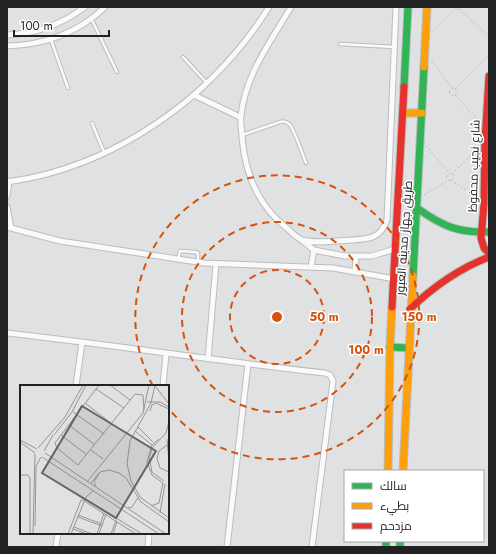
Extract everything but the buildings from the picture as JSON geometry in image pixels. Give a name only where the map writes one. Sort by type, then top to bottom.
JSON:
[{"type":"main road","name":"طريق جهاز مدينه العبور","points":[[388,470],[390,347],[395,279],[395,249],[408,7]]},
{"type":"main road","name":"طريق جهاز مدينه العبور","points":[[403,470],[410,309],[421,140],[427,7]]},
{"type":"main road","name":"شارع نجيب محفوظ","points":[[489,76],[485,141],[484,204],[486,217],[481,232],[482,243],[489,253]]},
{"type":"main road","points":[[402,112],[422,113]]},
{"type":"main road","points":[[417,208],[442,226],[455,231],[470,233],[489,232]]},
{"type":"main road","points":[[410,309],[428,291],[449,276],[471,263],[489,257]]},
{"type":"main road","points":[[390,347],[408,348]]},
{"type":"street","points":[[7,35],[45,29],[70,17],[86,7]]},
{"type":"street","points":[[7,46],[33,44],[51,40],[77,28],[105,7]]},
{"type":"street","points":[[7,196],[8,181],[58,170],[104,152],[148,129],[194,95],[207,83],[248,38],[269,7]]},
{"type":"street","points":[[291,7],[260,59],[250,79],[240,117],[243,151],[252,182],[259,197],[273,216],[314,250],[335,255],[356,257],[380,254],[395,249]]},
{"type":"street","points":[[301,240],[328,242],[366,240],[373,238],[380,233],[384,227],[387,211],[396,7]]},
{"type":"street","points":[[194,95],[240,117]]},
{"type":"street","points":[[7,207],[9,228],[60,241],[198,262],[333,268],[395,279]]},
{"type":"street","points":[[311,267],[314,250]]},
{"type":"street","points":[[355,272],[356,257]]},
{"type":"street","points":[[208,359],[216,264]]},
{"type":"street","points":[[7,333],[325,373],[330,375],[333,381],[312,547]]},
{"type":"street","points":[[76,385],[82,342]]},
{"type":"street","points":[[163,385],[166,354]]},
{"type":"street","points":[[227,547],[248,364]]},
{"type":"street","points":[[56,547],[58,534]]},
{"type":"street","points":[[148,547],[149,534]]},
{"type":"lane","points":[[91,18],[117,72]]},
{"type":"lane","points":[[51,40],[68,88]]},
{"type":"lane","points":[[340,44],[394,47]]},
{"type":"lane","points":[[183,57],[207,83]]},
{"type":"lane","points":[[242,135],[280,122],[289,123],[306,163]]},
{"type":"lane","points":[[92,123],[104,152]]},
{"type":"lane","points":[[178,259],[179,251],[195,252],[198,254],[198,262]]},
{"type":"path","points":[[426,38],[456,9],[459,9],[489,37]]},
{"type":"path","points":[[425,52],[452,88],[455,89]]},
{"type":"path","points":[[455,89],[489,55]]},
{"type":"path","points":[[452,88],[450,93],[455,95],[486,128]]},
{"type":"path","points":[[455,89],[457,92],[455,95]]},
{"type":"path","points":[[421,140],[449,173],[452,174]]},
{"type":"path","points":[[451,180],[454,177],[452,174],[485,141]]},
{"type":"path","points":[[449,173],[447,176],[449,180]]},
{"type":"path","points":[[417,200],[451,180],[484,204]]},
{"type":"traffic: fast","points":[[404,87],[408,7]]},
{"type":"traffic: fast","points":[[413,276],[424,67]]},
{"type":"traffic: fast","points":[[417,208],[443,224],[459,230],[489,232]]},
{"type":"traffic: fast","points":[[390,347],[408,348]]},
{"type":"traffic: fast","points":[[386,542],[386,547]]},
{"type":"traffic: fast","points":[[400,542],[400,547]]},
{"type":"traffic: slow","points":[[424,67],[427,7]]},
{"type":"traffic: slow","points":[[403,113],[422,113]]},
{"type":"traffic: slow","points":[[403,470],[413,276]]},
{"type":"traffic: slow","points":[[388,470],[392,307]]},
{"type":"traffic: jam","points":[[489,76],[485,141],[484,204],[481,238],[484,248],[489,253]]},
{"type":"traffic: jam","points":[[392,307],[404,87]]},
{"type":"traffic: jam","points":[[410,309],[447,279],[467,267],[489,257]]}]
